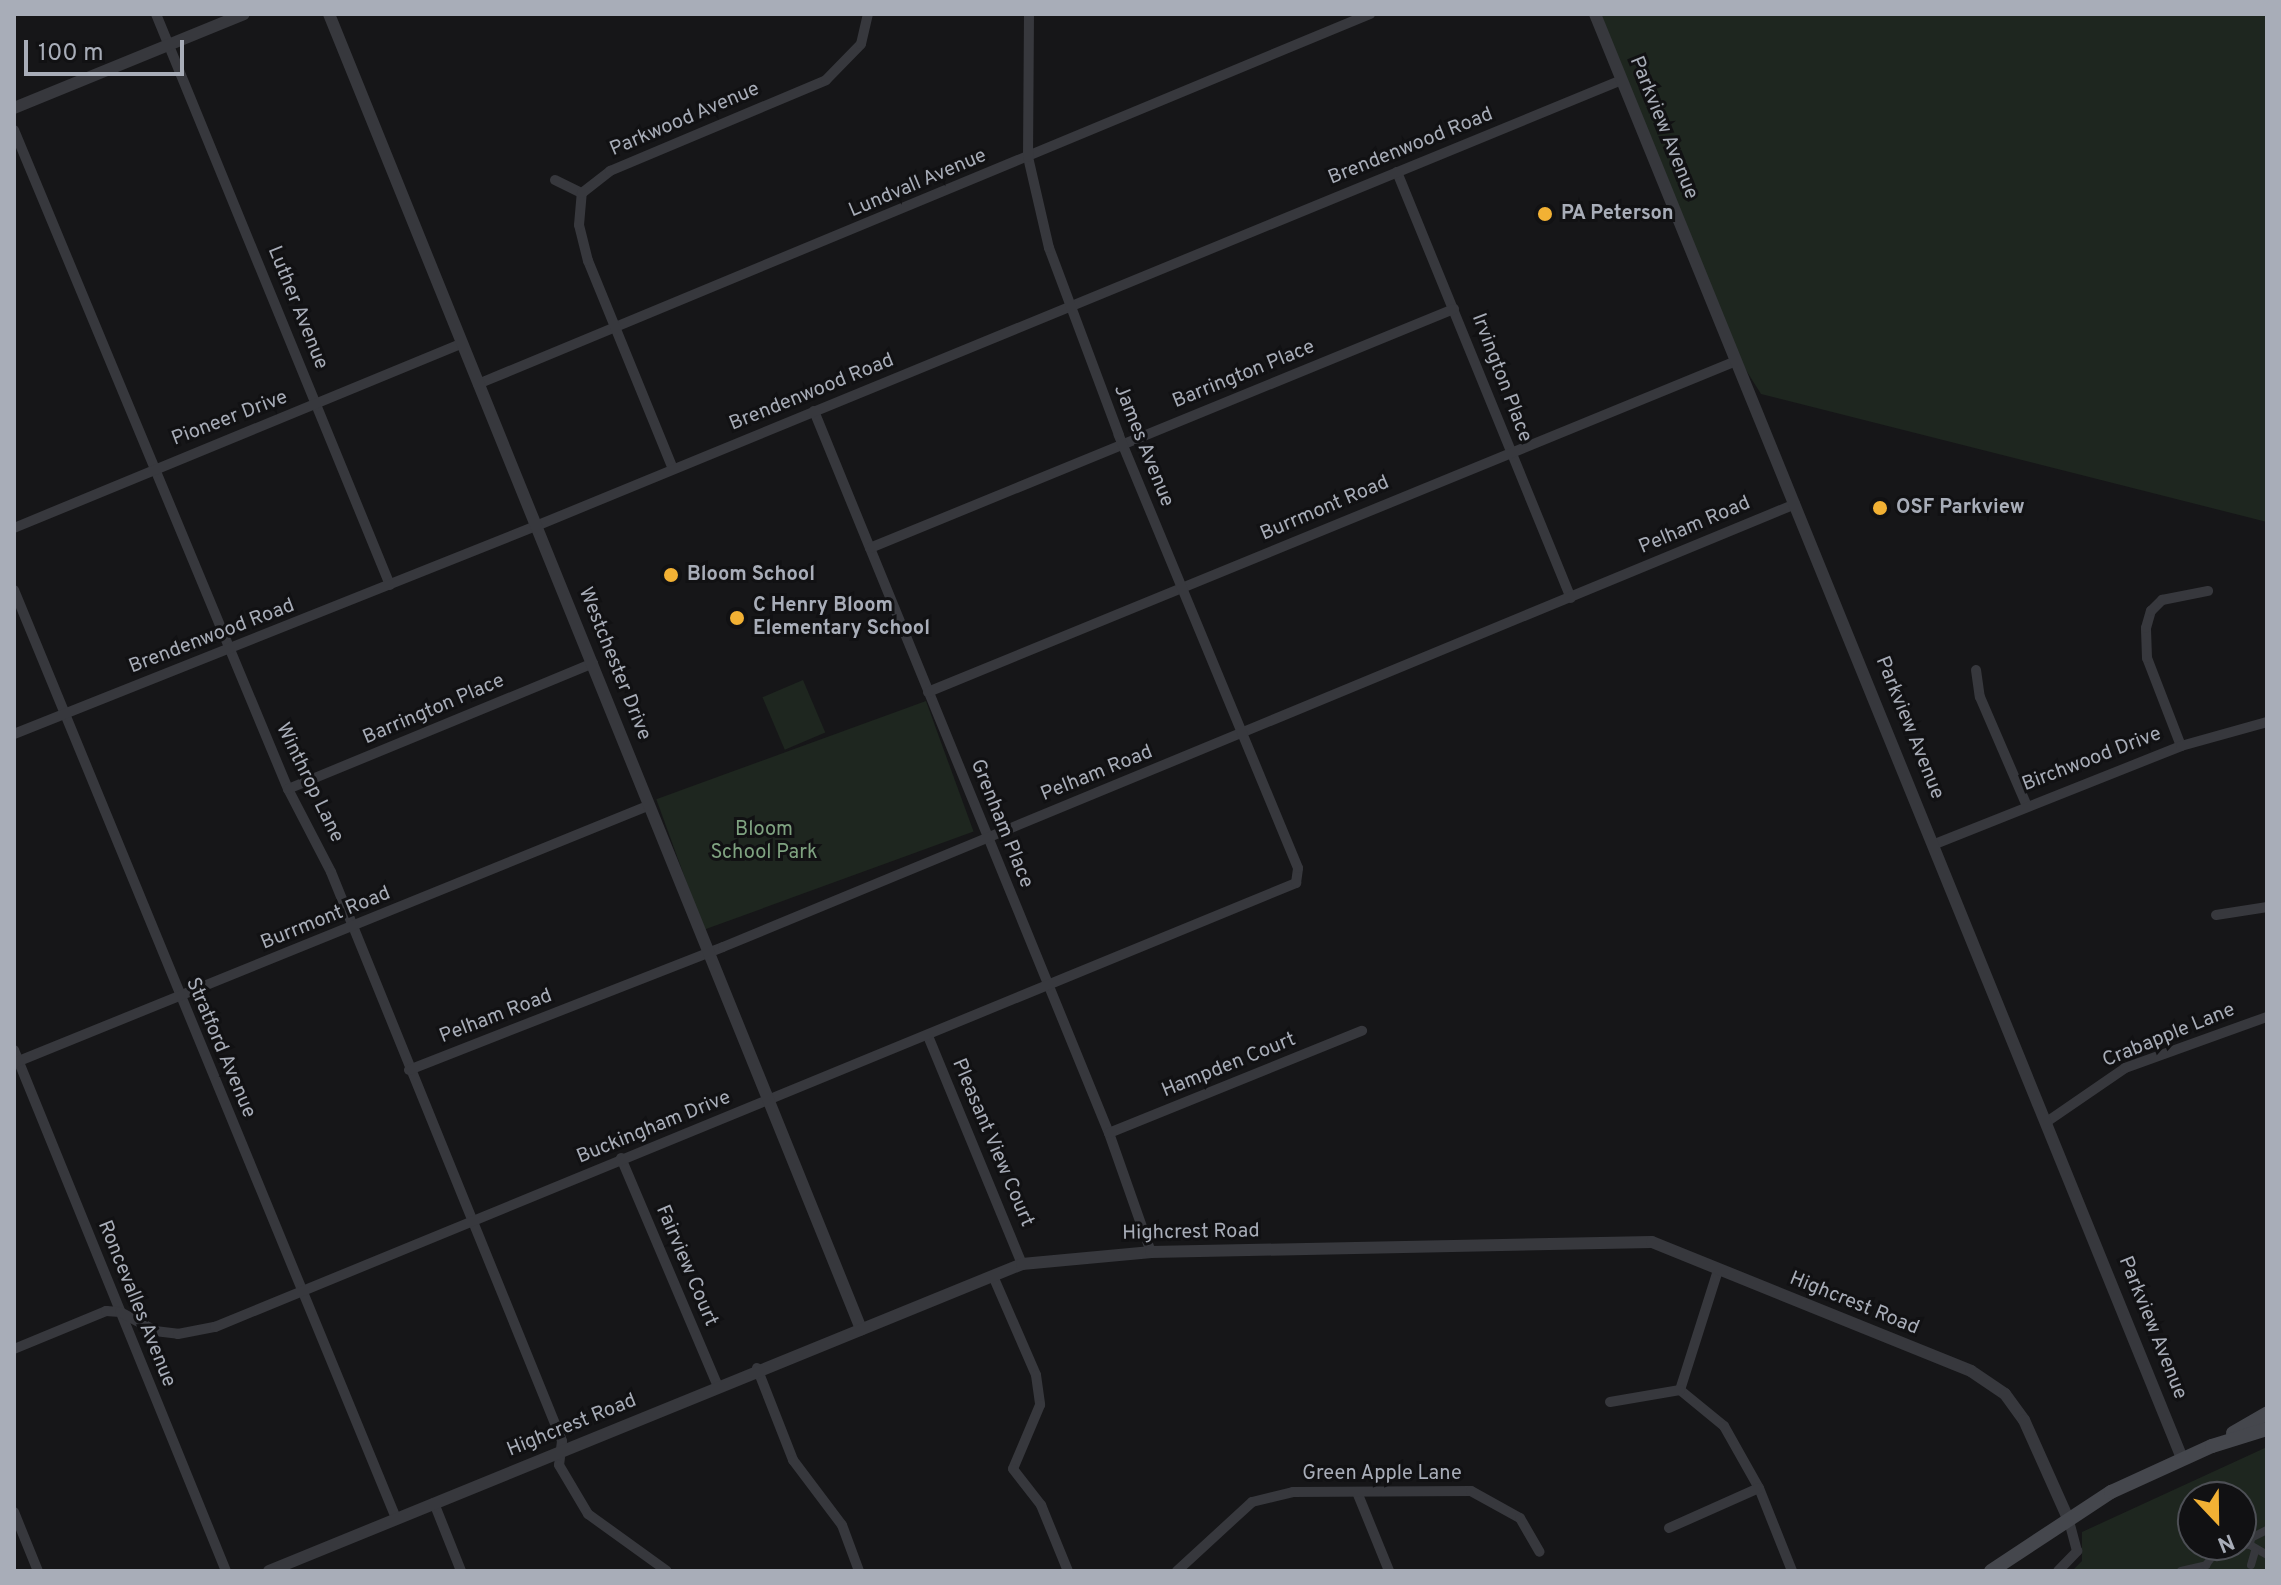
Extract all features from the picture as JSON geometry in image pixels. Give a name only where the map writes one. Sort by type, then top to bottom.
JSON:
[{"type":"main road","points":[[2212,1446],[2267,1413]]},
{"type":"main road","points":[[1991,1571],[2067,1516],[2182,1458],[2267,1429]]},
{"type":"street","name":"Luther Avenue","points":[[156,14],[390,585]]},
{"type":"street","points":[[14,108],[244,14]]},
{"type":"street","name":"Westchester Drive","points":[[329,14],[861,1329]]},
{"type":"street","name":"Parkwood Avenue","points":[[582,193],[610,171],[826,80],[848,64],[861,44],[868,14]]},
{"type":"street","name":"James Avenue","points":[[1029,14],[1028,157],[1038,210],[1068,308],[1299,875]]},
{"type":"street","name":"Lundvall Avenue","points":[[478,384],[615,330],[1370,14]]},
{"type":"street","name":"Parkview Avenue","points":[[1595,14],[2048,1121],[2182,1458]]},
{"type":"street","name":"Brendenwood Road","points":[[14,734],[230,651],[1622,80]]},
{"type":"street","name":"Winthrop Lane","points":[[14,130],[158,467],[288,789],[354,927],[409,1070],[562,1441],[559,1465],[588,1514],[667,1571]]},
{"type":"street","name":"Irvington Place","points":[[1397,172],[1571,598]]},
{"type":"street","points":[[555,180],[582,193],[582,237],[615,330],[673,469]]},
{"type":"street","name":"Barrington Place","points":[[870,548],[1454,309]]},
{"type":"street","name":"Pioneer Drive","points":[[14,528],[460,344]]},
{"type":"street","name":"Burrmont Road","points":[[928,692],[1736,361]]},
{"type":"street","name":"Grenham Place","points":[[814,411],[1109,1133],[1151,1252]]},
{"type":"street","name":"Pelham Road","points":[[409,1070],[711,952],[1795,504]]},
{"type":"street","name":"Stratford Avenue","points":[[14,590],[396,1518]]},
{"type":"street","points":[[2181,746],[2147,658],[2146,628],[2151,611],[2162,600],[2208,591]]},
{"type":"street","name":"Barrington Place","points":[[288,789],[593,663]]},
{"type":"street","points":[[1976,670],[1980,697],[2026,804]]},
{"type":"street","name":"Birchwood Drive","points":[[1935,844],[2026,804],[2181,746],[2267,722]]},
{"type":"street","name":"Burrmont Road","points":[[16,1062],[650,805]]},
{"type":"street","name":"Buckingham Drive","points":[[120,1312],[155,1331],[195,1332],[303,1291],[621,1158],[770,1101],[1048,987],[1296,883],[1299,875]]},
{"type":"street","points":[[2216,915],[2267,907]]},
{"type":"street","name":"Crabapple Lane","points":[[2048,1121],[2125,1068],[2267,1017]]},
{"type":"street","name":"Hampden Court","points":[[1109,1133],[1362,1031]]},
{"type":"street","name":"Pleasant View Court","points":[[928,1036],[1022,1264]]},
{"type":"street","name":"Roncevalles Avenue","points":[[14,1050],[16,1062],[226,1571]]},
{"type":"street","name":"Fairview Court","points":[[621,1158],[718,1387]]},
{"type":"street","name":"Highcrest Road","points":[[269,1571],[295,1566],[396,1518],[560,1454],[757,1368],[1022,1264],[1151,1252],[1652,1242],[1971,1371],[2005,1394],[2024,1420],[2067,1516]]},
{"type":"street","points":[[1680,1390],[1718,1270]]},
{"type":"street","points":[[993,1276],[1036,1375],[1040,1405],[1013,1469],[1041,1505],[1068,1571]]},
{"type":"street","points":[[14,1349],[106,1311],[120,1312]]},
{"type":"street","points":[[757,1368],[793,1460],[842,1525],[859,1571]]},
{"type":"street","points":[[1610,1402],[1680,1390],[1724,1426],[1759,1488],[1792,1571]]},
{"type":"street","points":[[1669,1528],[1759,1488]]},
{"type":"street","name":"Green Apple Lane","points":[[1177,1571],[1252,1502],[1293,1492],[1471,1491],[1520,1518],[1540,1552]]},
{"type":"street","points":[[1357,1492],[1389,1571]]},
{"type":"street","points":[[434,1503],[461,1571]]},
{"type":"street","points":[[14,1512],[38,1571]]},
{"type":"street","points":[[2058,1571],[2077,1551],[2067,1516]]},
{"type":"street","points":[[2181,1571],[2211,1561]]},
{"type":"street","points":[[2251,1561],[2251,1565]]},
{"type":"green space","points":[[1601,14],[2267,14],[2267,522],[1761,394],[1739,359]]},
{"type":"green space","points":[[803,680],[825,732],[785,750],[762,697]]},
{"type":"green space","name":"Bloom School Park","points":[[926,701],[974,832],[704,930],[656,799]]},
{"type":"green space","points":[[2267,1447],[2267,1571],[2072,1571],[2082,1561],[2082,1532],[2177,1488],[2177,1561],[2257,1561],[2257,1481],[2193,1481]]},
{"type":"place","name":"PA Peterson","points":[[1545,214]]},
{"type":"place","name":"OSF Parkview","points":[[1880,508]]},
{"type":"place","name":"Bloom School","points":[[671,575]]},
{"type":"place","name":"C Henry Bloom Elementary School","points":[[737,618]]}]
